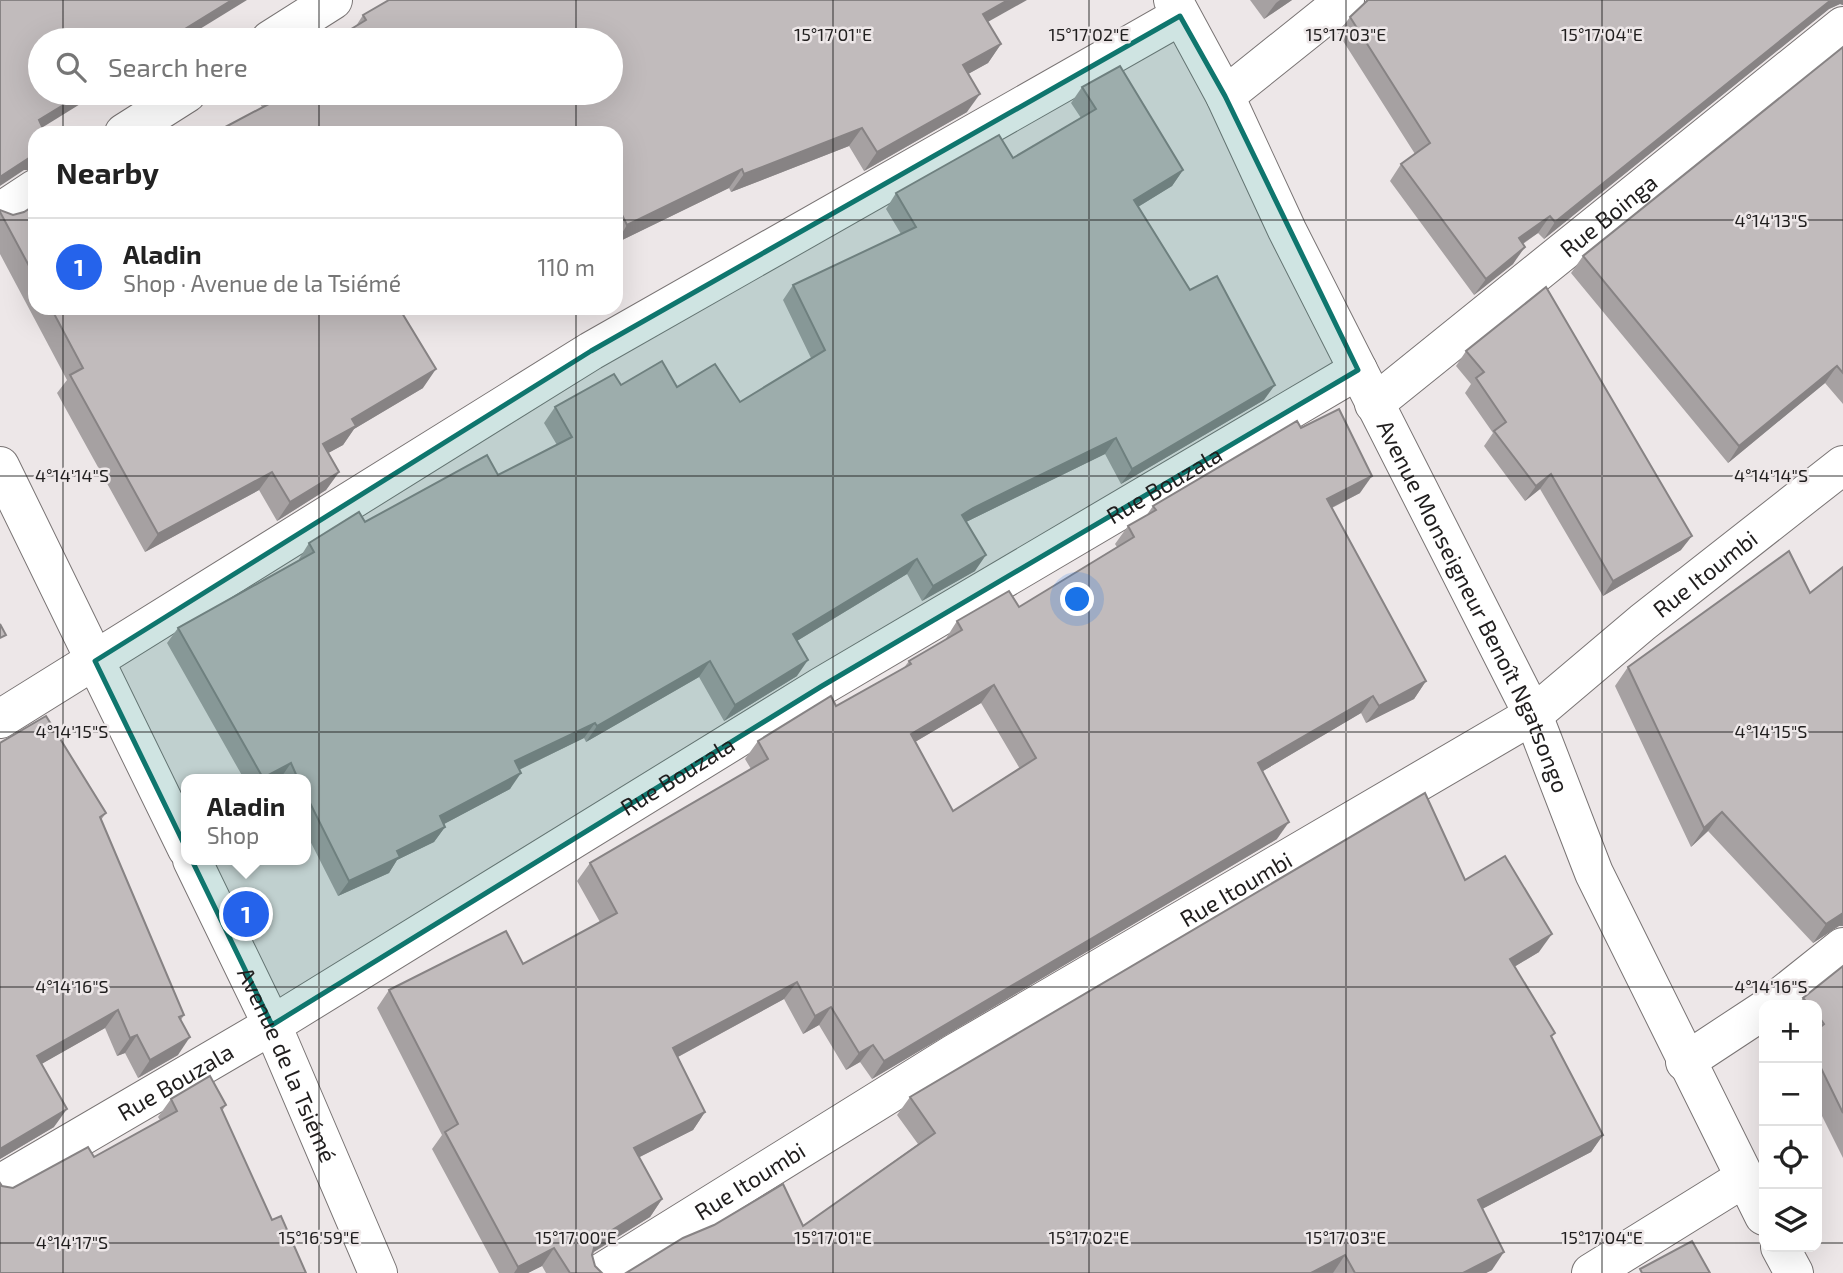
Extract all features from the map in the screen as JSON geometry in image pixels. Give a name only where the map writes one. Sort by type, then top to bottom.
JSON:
[{"type":"street","points":[[289,28],[333,0]]},
{"type":"street","points":[[1225,96],[1345,0]]},
{"type":"street","points":[[0,719],[591,351],[1177,8]]},
{"type":"street","name":"Avenue Monseigneur Benoît Ngatsongo","points":[[1177,8],[1225,96],[1287,230],[1533,715],[1594,873],[1685,1062],[1759,1206]]},
{"type":"street","name":"Rue Boinga","points":[[1374,404],[1843,26]]},
{"type":"street","points":[[135,126],[168,105]]},
{"type":"street","points":[[0,212],[28,194]]},
{"type":"street","name":"Rue Bouzala","points":[[0,1184],[272,1025],[822,686],[1358,370]]},
{"type":"street","name":"Rue Itoumbi","points":[[601,1273],[955,1053],[1533,715],[1643,622],[1843,465]]},
{"type":"street","points":[[0,466],[181,837]]},
{"type":"street","name":"Avenue de la Tsiémé","points":[[193,865],[272,1025],[378,1273]]},
{"type":"street","points":[[1776,1000],[1843,947]]},
{"type":"street","points":[[1685,1062],[1759,1013]]},
{"type":"street","points":[[1591,1273],[1744,1178]]},
{"type":"street","points":[[1783,1252],[1794,1273]]},
{"type":"highlighted area","points":[[1180,16],[1225,96],[1358,370],[822,686],[272,1025],[95,661],[591,351]]},
{"type":"building","points":[[0,0],[232,0],[186,28],[28,28],[28,105],[63,105],[39,120],[42,126],[28,126],[28,159],[0,177]]},
{"type":"building","points":[[389,0],[1008,0],[983,14],[1001,44],[963,65],[980,94],[877,152],[862,128],[744,174],[742,169],[627,225],[623,217],[623,126],[227,126],[267,105],[623,105],[623,28],[353,28],[366,20],[363,15]]},
{"type":"building","points":[[1368,0],[1831,0],[1555,222],[1550,216],[1519,238],[1525,247],[1486,279],[1401,164],[1430,143],[1350,17]]},
{"type":"building","points":[[1843,47],[1843,373],[1837,366],[1739,446],[1583,256]]},
{"type":"building","points":[[1120,66],[1183,170],[1134,200],[1190,290],[1217,276],[1275,385],[1132,469],[1116,438],[973,508],[962,515],[986,555],[933,586],[917,559],[793,634],[808,660],[735,705],[710,661],[597,726],[595,723],[515,761],[521,773],[440,816],[445,827],[397,851],[400,857],[349,881],[311,805],[311,774],[296,774],[291,763],[270,774],[261,774],[178,628],[314,552],[309,543],[359,512],[365,522],[487,455],[498,475],[572,437],[555,407],[614,374],[621,385],[662,361],[677,387],[715,364],[740,402],[825,350],[793,285],[916,227],[896,193],[999,135],[1013,158],[1096,109],[1082,87]]},
{"type":"building","points":[[28,209],[28,264],[0,210],[13,215]]},
{"type":"building","points":[[1546,287],[1692,536],[1613,581],[1551,474],[1536,486],[1494,431],[1506,422],[1476,378],[1484,372],[1466,351]]},
{"type":"building","points":[[55,315],[403,315],[436,369],[352,419],[356,426],[323,444],[339,472],[290,502],[272,472],[158,534],[70,375],[83,368]]},
{"type":"building","points":[[1339,409],[1372,476],[1327,499],[1426,681],[1379,706],[1373,696],[1258,763],[1289,822],[884,1061],[873,1045],[859,1053],[831,1007],[815,1016],[797,982],[673,1048],[705,1112],[634,1148],[662,1199],[601,1237],[595,1244],[592,1255],[595,1266],[602,1273],[570,1273],[554,1248],[518,1267],[445,1132],[458,1124],[389,990],[506,931],[523,964],[617,913],[590,863],[768,759],[758,741],[831,696],[836,706],[911,664],[909,661],[962,630],[957,621],[1009,591],[1019,607],[1134,537],[1128,526],[1156,510],[1153,506],[1297,421],[1301,428]],"holes":[[[994,685],[1036,758],[953,811],[911,734]]]},
{"type":"building","points":[[1789,551],[1810,593],[1843,567],[1843,913],[1826,924],[1722,812],[1704,828],[1628,667]]},
{"type":"building","points":[[0,624],[6,635],[0,638]]},
{"type":"building","points":[[46,716],[106,813],[100,817],[184,1015],[179,1017],[190,1037],[150,1060],[137,1035],[130,1038],[118,1010],[37,1056],[67,1109],[0,1149],[0,743]]},
{"type":"building","points":[[1425,793],[1465,880],[1505,856],[1552,934],[1510,959],[1555,1033],[1551,1036],[1603,1135],[1478,1200],[1504,1252],[1463,1273],[1355,1273],[1345,1255],[1311,1273],[626,1273],[683,1238],[714,1225],[783,1184],[803,1226],[935,1133],[910,1097]]},
{"type":"building","points":[[1843,966],[1843,1113],[1822,1070],[1822,1000],[1803,998]]},
{"type":"building","points":[[210,1076],[226,1105],[221,1108],[272,1220],[281,1216],[306,1273],[0,1273],[0,1183],[13,1188],[88,1147],[94,1157],[177,1111],[171,1099]]},
{"type":"building","points":[[1692,1241],[1710,1273],[1642,1273],[1640,1269]]},
{"type":"place","name":"Aladin","points":[[246,914]]}]
